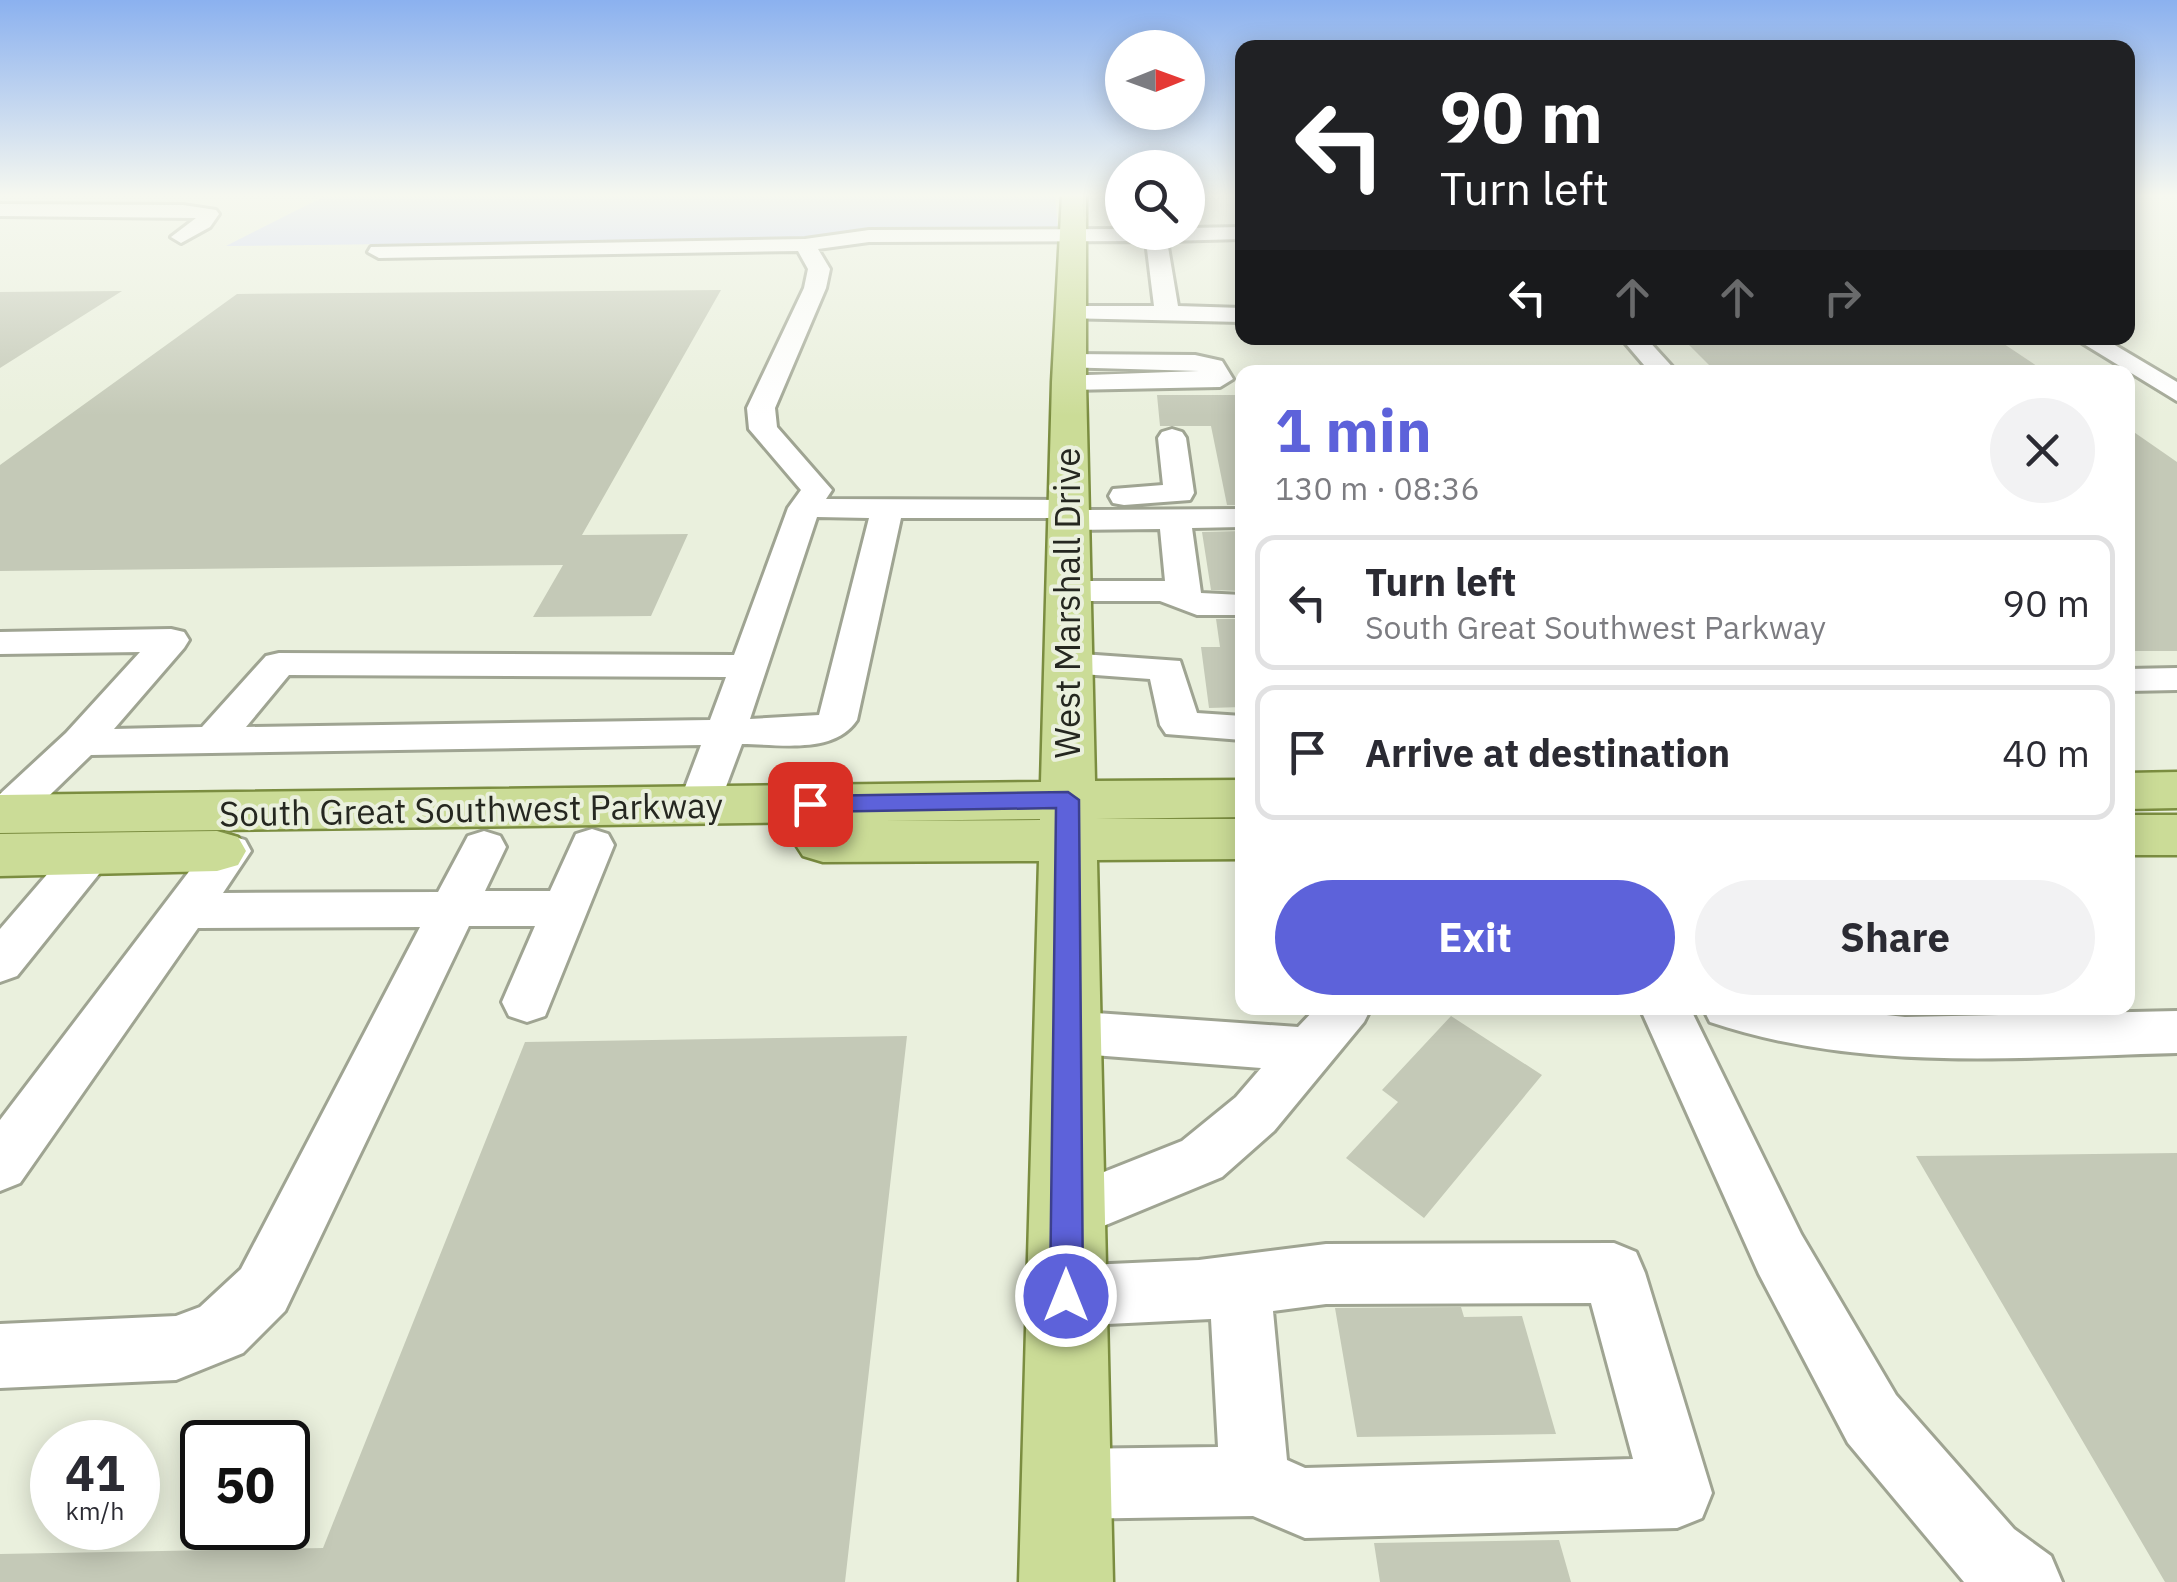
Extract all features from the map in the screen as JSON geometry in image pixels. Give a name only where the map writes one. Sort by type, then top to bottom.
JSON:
[{"type":"main road","name":"West Marshall Drive","points":[[1066,1582],[1071,269]]},
{"type":"main road","points":[[2135,791],[2177,790]]},
{"type":"main road","name":"South Great Southwest Parkway","points":[[1,826],[91,854],[484,847],[1068,820],[1235,799]]},
{"type":"main road","name":"South Great Southwest Parkway","points":[[1,826],[700,806],[1068,820],[1235,838]]},
{"type":"main road","points":[[2135,835],[2177,835]]},
{"type":"lane","points":[[700,806],[804,508],[817,490],[763,429],[761,408],[815,288],[819,269]]},
{"type":"lane","points":[[1161,269],[1167,312]]},
{"type":"lane","points":[[1069,350],[1167,312],[1235,316]]},
{"type":"lane","points":[[1639,345],[1658,365]]},
{"type":"lane","points":[[2098,345],[2131,365]]},
{"type":"lane","points":[[2135,368],[2177,393]]},
{"type":"lane","points":[[1069,508],[1178,494],[1172,438]]},
{"type":"lane","points":[[804,508],[1069,508],[1175,520],[1235,518]]},
{"type":"lane","points":[[80,742],[824,730],[837,720],[887,508]]},
{"type":"lane","points":[[1175,520],[1184,599]]},
{"type":"lane","points":[[1068,591],[1164,591],[1197,604],[1235,605]]},
{"type":"lane","points":[[0,643],[171,640],[1,826]]},
{"type":"lane","points":[[214,738],[279,664],[748,666]]},
{"type":"lane","points":[[1068,664],[1167,669],[1180,725],[1235,728]]},
{"type":"lane","points":[[2135,680],[2177,680]]},
{"type":"lane","points":[[528,1002],[592,844]]},
{"type":"lane","points":[[0,1356],[176,1348],[221,1331],[262,1290],[484,847]]},
{"type":"lane","points":[[0,1165],[229,851]]},
{"type":"lane","points":[[0,963],[91,854]]},
{"type":"lane","points":[[186,911],[566,908]]},
{"type":"lane","points":[[1067,1214],[1202,1160],[1255,1114],[1340,1015]]},
{"type":"lane","points":[[1667,1015],[1780,1254],[1872,1419],[1988,1555],[2025,1582]]},
{"type":"lane","points":[[1755,1015],[1798,1026],[1905,1038],[2177,1032]]},
{"type":"lane","points":[[1067,1032],[1308,1050]]},
{"type":"lane","points":[[1066,1296],[1326,1274],[1614,1273],[1678,1493],[1304,1503],[1254,1481],[1066,1484]]},
{"type":"lane","points":[[1240,1284],[1254,1481]]},
{"type":"building","points":[[721,290],[582,535],[688,534],[651,616],[533,617],[563,565],[0,571],[0,465],[237,294]]},
{"type":"building","points":[[122,291],[0,368],[0,292]]},
{"type":"building","points":[[1689,345],[2006,345],[2036,365],[1709,365]]},
{"type":"building","points":[[1157,395],[1235,395],[1235,505],[1227,505],[1211,426],[1160,426]]},
{"type":"building","points":[[2135,433],[2177,462],[2177,651],[2135,651]]},
{"type":"building","points":[[1235,531],[1235,591],[1211,590],[1202,532]]},
{"type":"building","points":[[1216,619],[1235,619],[1235,707],[1209,708],[1201,647],[1220,647]]},
{"type":"building","points":[[1451,1016],[1542,1075],[1424,1218],[1346,1158],[1398,1102],[1382,1090]]},
{"type":"building","points":[[907,1036],[845,1582],[0,1582],[0,1554],[323,1548],[525,1042]]},
{"type":"building","points":[[2177,1153],[2177,1582],[2165,1582],[1916,1156]]},
{"type":"building","points":[[1461,1307],[1464,1317],[1522,1316],[1556,1434],[1357,1437],[1335,1308]]},
{"type":"building","points":[[1559,1540],[1571,1582],[1380,1582],[1374,1543]]},
{"type":"route","points":[[810,804],[1068,800],[1066,1296]]}]
